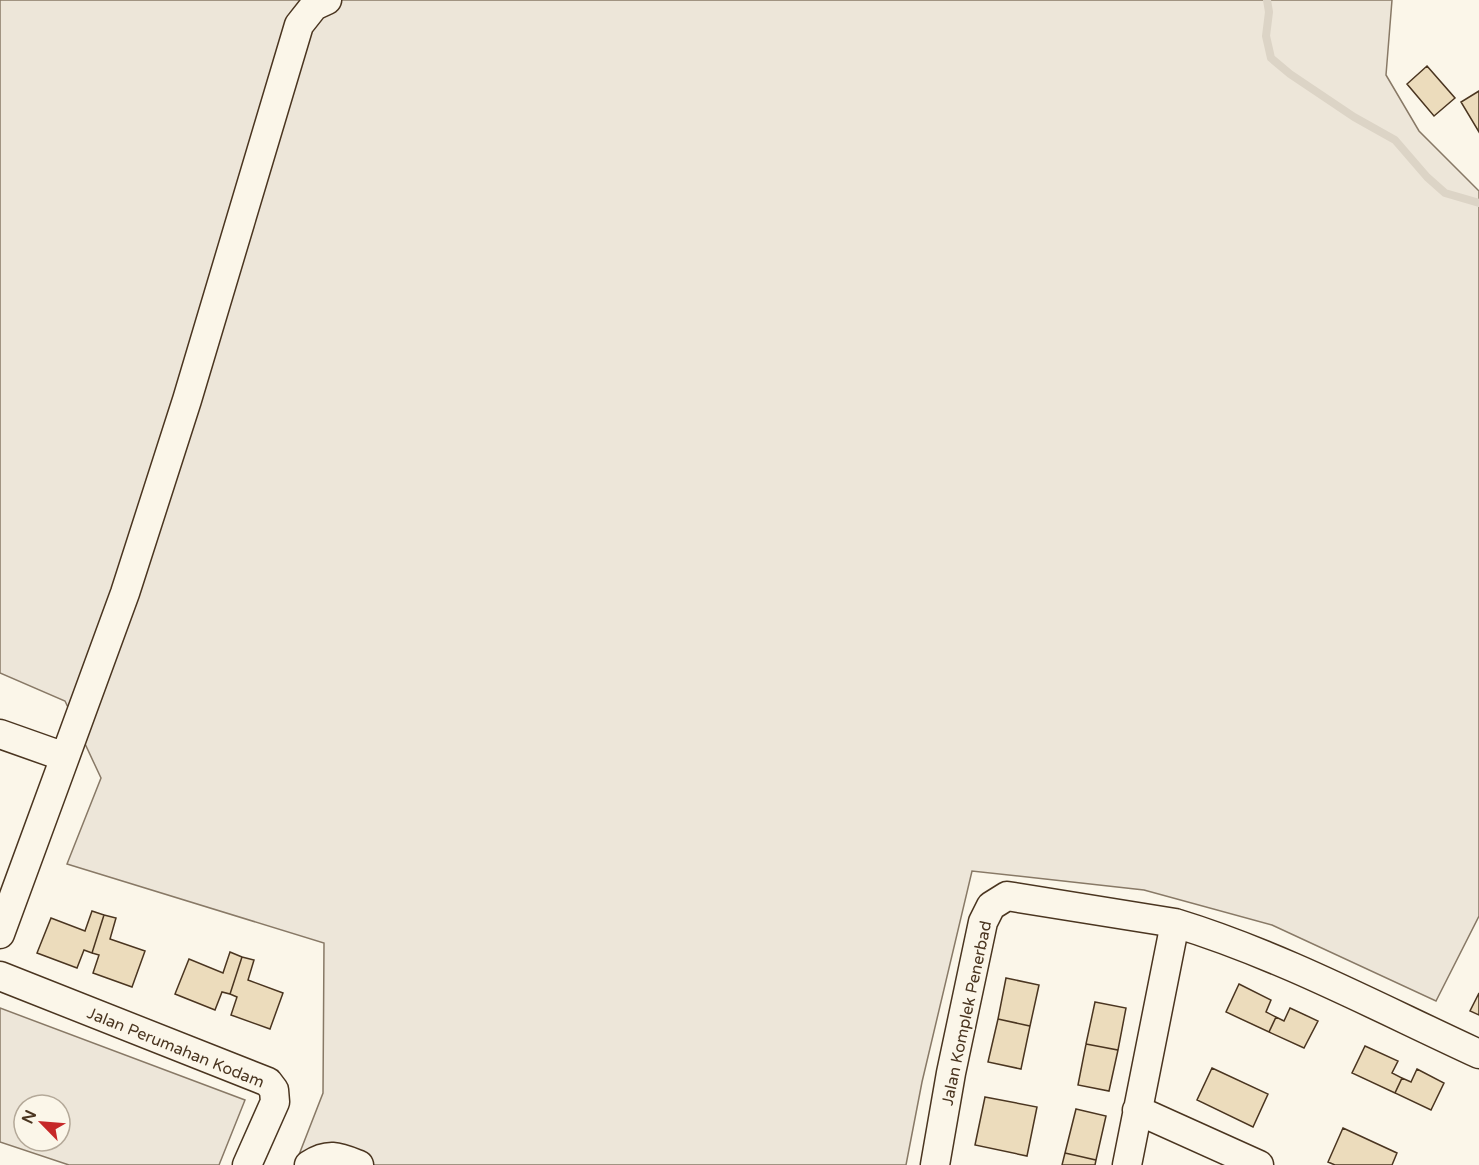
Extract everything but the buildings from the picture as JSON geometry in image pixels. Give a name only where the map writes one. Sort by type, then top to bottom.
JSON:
[{"type":"street","points":[[0,934],[125,593],[187,400],[299,25],[314,6],[327,0]]},
{"type":"street","points":[[0,734],[65,757]]},
{"type":"street","name":"Jalan Komplek Penerbad","points":[[935,1165],[951,1073],[983,922],[991,906],[1007,896],[1175,923],[1220,936],[1479,1054]]},
{"type":"street","points":[[1127,1165],[1175,923]]},
{"type":"street","name":"Jalan Perumahan Kodam","points":[[0,976],[268,1082],[274,1090],[274,1102],[247,1165]]},
{"type":"street","points":[[1137,1110],[1259,1165]]},
{"type":"street","points":[[309,1165],[318,1159],[335,1156],[359,1165]]},
{"type":"shaded area","points":[[0,0],[1392,0],[1386,75],[1419,131],[1479,191],[1479,916],[1436,1001],[1272,925],[1144,890],[972,871],[922,1082],[906,1165],[295,1165],[323,1093],[324,943],[67,864],[101,778],[65,701],[0,673]]},
{"type":"shaded area","points":[[0,1008],[245,1100],[219,1165],[69,1165],[33,1153],[72,1153],[72,1093],[12,1093],[12,1146],[0,1142]]},
{"type":"waterway","points":[[1267,0],[1269,12],[1266,36],[1271,58],[1290,74],[1354,117],[1395,140],[1427,177],[1445,193],[1479,203]]}]
